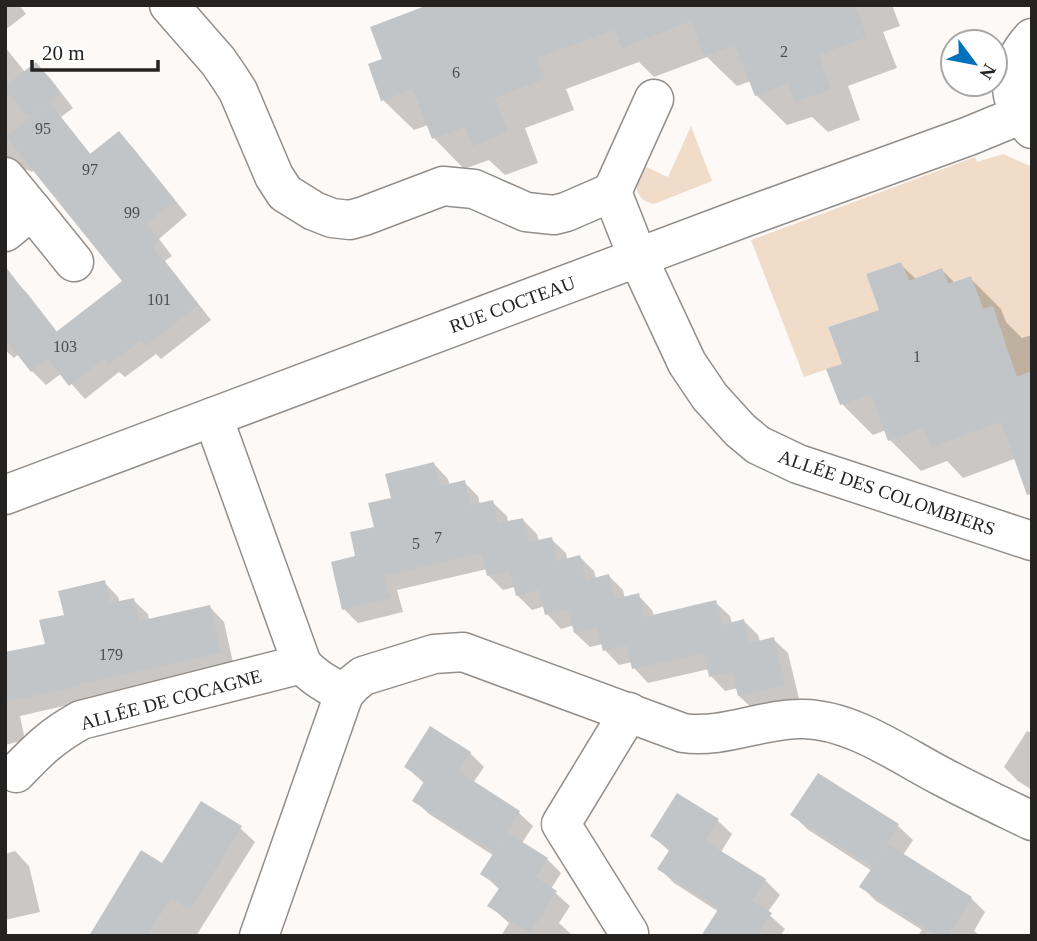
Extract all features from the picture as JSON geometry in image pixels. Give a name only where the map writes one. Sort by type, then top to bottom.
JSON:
[{"type":"street","points":[[170,5],[218,61],[238,91],[274,176],[285,193],[314,211],[332,218],[350,220],[364,216],[443,186],[474,189],[526,212],[541,215],[566,212],[612,192],[654,99]]},
{"type":"street","points":[[1026,122],[1012,95],[1012,74],[1019,54],[1032,38]]},
{"type":"street","name":"RUE COCTEAU","points":[[5,495],[969,136],[1026,122]]},
{"type":"street","points":[[5,177],[18,221],[74,262]]},
{"type":"street","name":"ALLÉE DES COLOMBIERS","points":[[612,192],[638,258],[696,379],[740,430],[758,445],[798,464],[1032,541]]},
{"type":"street","points":[[213,417],[302,664],[320,681],[344,694]]},
{"type":"street","points":[[260,936],[344,694],[363,676],[434,654],[463,652],[682,733],[699,735],[787,720],[824,721],[861,734],[1032,821]]},
{"type":"street","name":"ALLÉE DE COCAGNE","points":[[16,774],[44,743],[81,720],[302,664]]},
{"type":"street","points":[[629,712],[561,824],[629,933]]},
{"type":"shaded area","points":[[691,126],[712,181],[654,204],[647,202],[637,189],[640,164],[668,177]]},
{"type":"shaded area","points":[[1003,154],[1032,167],[1032,371],[1003,382],[1005,342],[993,307],[983,309],[971,276],[948,284],[942,269],[909,281],[901,262],[866,274],[879,310],[828,327],[842,364],[804,377],[751,240],[975,157],[977,162]]},
{"type":"building","points":[[428,5],[855,5],[867,37],[819,55],[831,89],[795,102],[788,84],[755,96],[735,46],[704,56],[691,21],[622,48],[614,30],[537,58],[544,79],[495,98],[508,132],[473,146],[465,127],[432,139],[413,89],[381,101],[368,64],[382,59],[370,27]]},
{"type":"building","points":[[36,62],[61,93],[29,117],[5,90],[5,86]]},
{"type":"building","points":[[49,102],[90,154],[119,131],[175,200],[146,224],[159,241],[152,246],[198,305],[146,346],[141,340],[109,364],[104,359],[69,386],[48,359],[31,372],[5,339],[5,266],[56,332],[122,281],[6,137]]},
{"type":"building","points":[[901,262],[909,281],[942,268],[948,284],[971,276],[983,309],[992,306],[1017,377],[1032,371],[1032,494],[1027,495],[1001,422],[931,447],[923,428],[888,441],[871,394],[840,405],[826,369],[842,364],[828,327],[879,310],[866,274]]},
{"type":"building","points":[[434,462],[440,486],[465,480],[470,505],[493,500],[498,523],[523,518],[529,542],[552,537],[557,561],[580,555],[586,580],[609,574],[615,599],[639,593],[644,617],[716,600],[722,625],[744,619],[750,643],[774,637],[785,685],[738,696],[732,672],[709,677],[704,653],[632,669],[627,646],[603,651],[597,628],[574,633],[568,609],[545,615],[539,590],[516,596],[510,571],[487,576],[481,553],[384,576],[390,598],[342,610],[331,562],[355,556],[350,532],[374,527],[368,503],[391,498],[385,474]]},
{"type":"building","points":[[105,580],[110,603],[134,598],[139,621],[210,605],[221,653],[5,702],[5,652],[45,644],[39,620],[64,615],[58,591]]},
{"type":"building","points":[[430,726],[471,752],[458,771],[520,811],[494,852],[412,801],[425,780],[404,767]]},
{"type":"building","points":[[818,773],[899,824],[873,867],[790,815]]},
{"type":"building","points":[[677,793],[719,819],[705,841],[766,879],[752,901],[772,913],[757,936],[701,936],[719,908],[657,869],[670,849],[650,836]]},
{"type":"building","points":[[201,801],[242,826],[190,910],[171,898],[147,936],[89,936],[141,850],[162,863]]},
{"type":"building","points":[[507,832],[548,858],[536,877],[557,891],[530,933],[487,906],[500,887],[480,874]]},
{"type":"building","points":[[888,844],[972,897],[948,936],[937,936],[859,887]]}]
